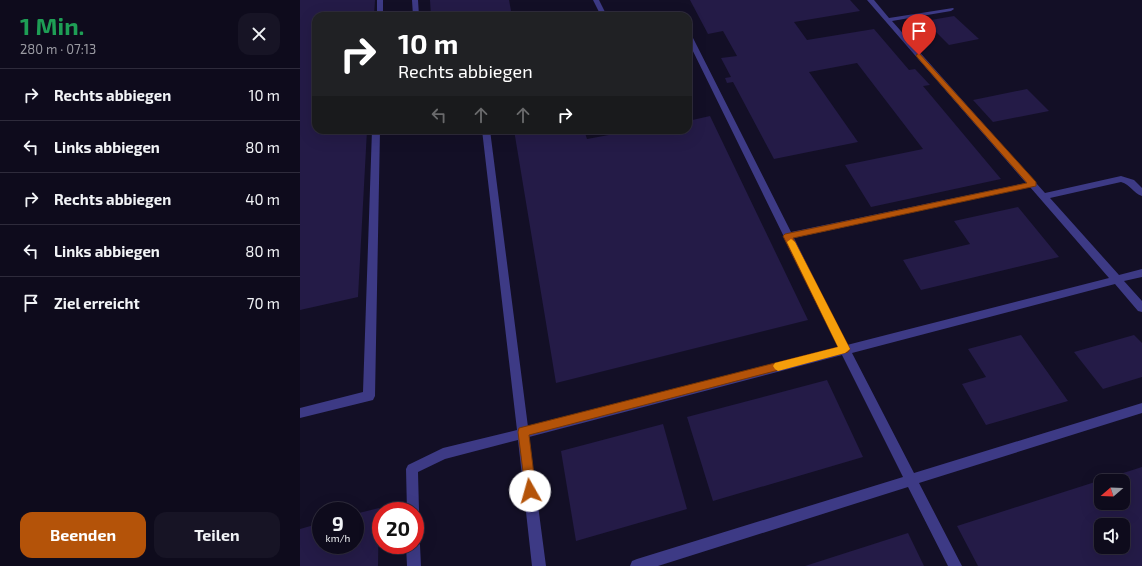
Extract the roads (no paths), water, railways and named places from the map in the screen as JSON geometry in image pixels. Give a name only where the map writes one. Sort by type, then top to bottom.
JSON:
[{"type":"lane","points":[[380,0],[380,12]]},
{"type":"lane","points":[[415,0],[416,12]]},
{"type":"lane","points":[[596,0],[602,12]]},
{"type":"lane","points":[[870,0],[1142,308]]},
{"type":"lane","points":[[888,20],[951,9]]},
{"type":"lane","points":[[692,42],[788,236],[955,566]]},
{"type":"lane","points":[[300,413],[369,396],[376,134]]},
{"type":"lane","points":[[486,134],[539,566]]},
{"type":"lane","points":[[1044,196],[1121,179],[1131,182],[1142,193]]},
{"type":"lane","points":[[788,236],[1033,184]]},
{"type":"lane","points":[[413,502],[412,469],[443,454],[523,432],[1142,273]]},
{"type":"lane","points":[[637,566],[1142,408]]},
{"type":"lane","points":[[413,554],[414,566]]}]
